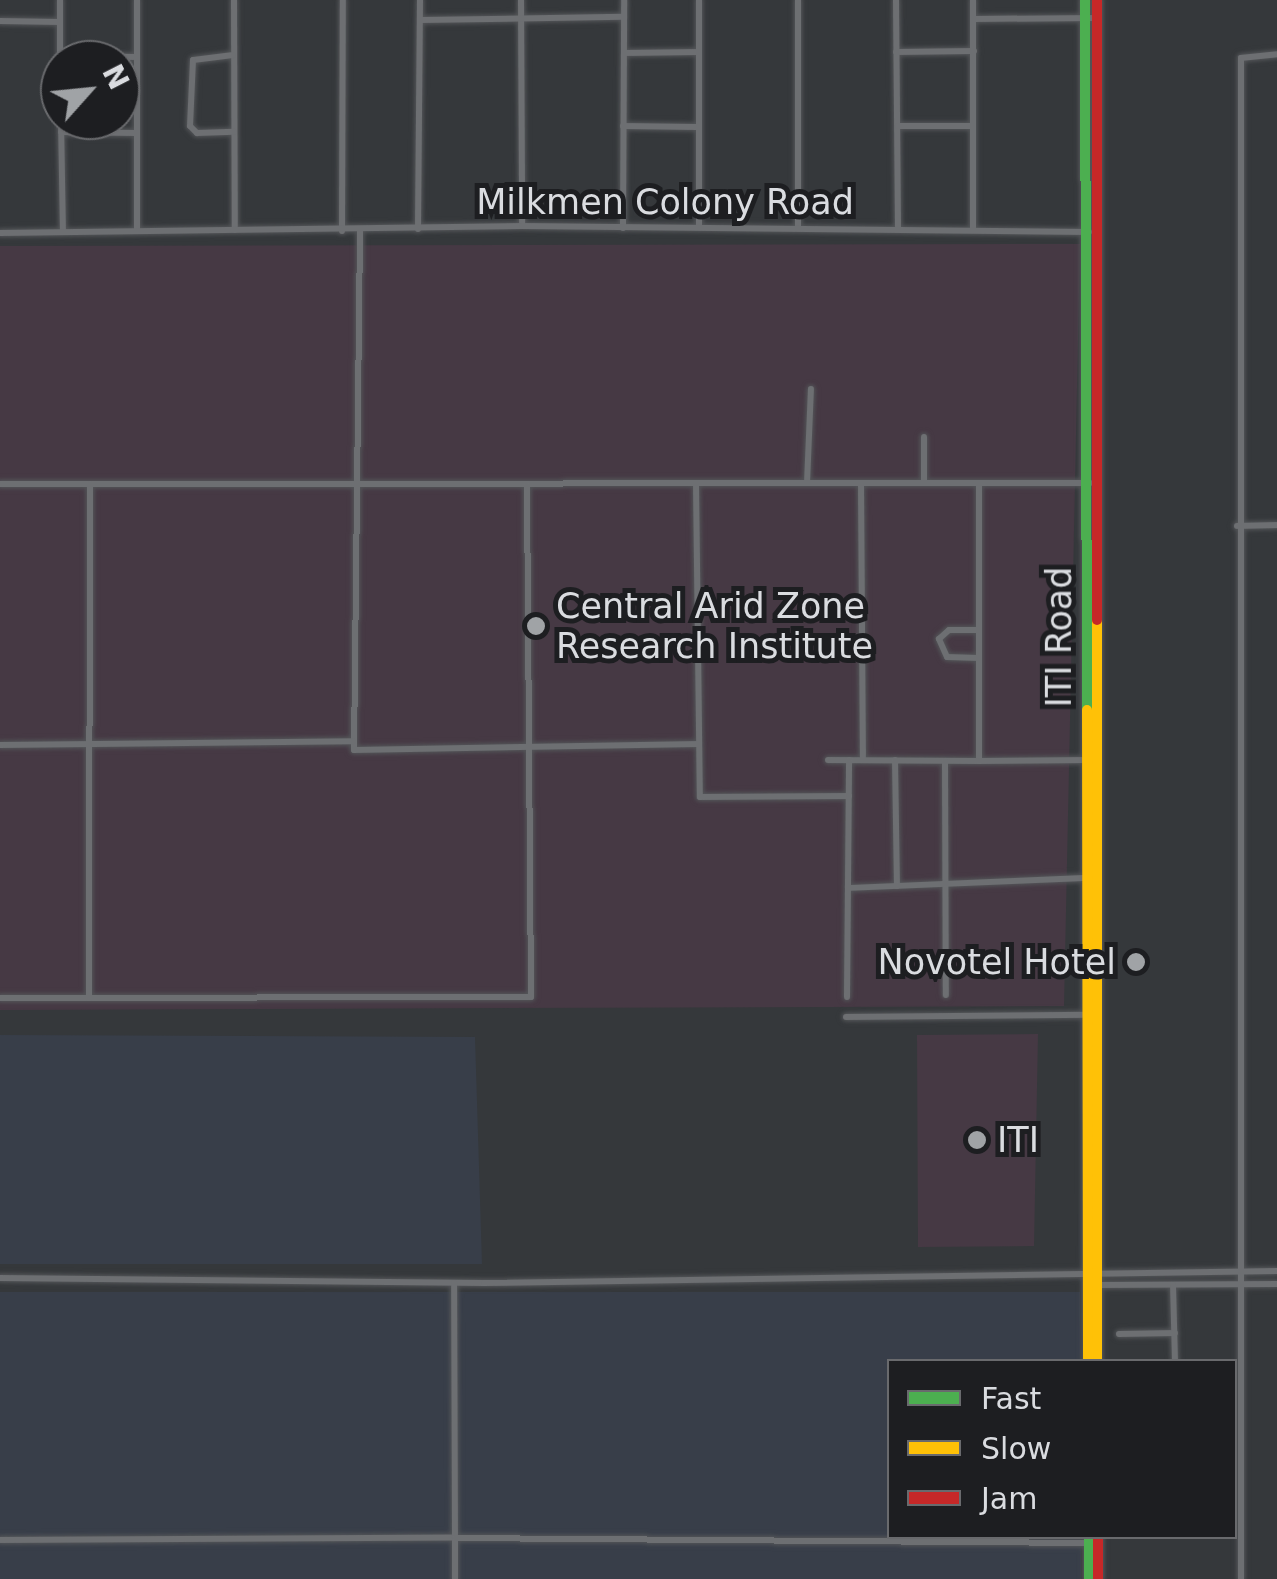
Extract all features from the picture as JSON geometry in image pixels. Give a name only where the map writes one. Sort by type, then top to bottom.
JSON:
[{"type":"street","points":[[60,0],[60,40]]},
{"type":"street","points":[[137,0],[137,40]]},
{"type":"street","points":[[234,0],[235,230]]},
{"type":"street","points":[[342,231],[343,0]]},
{"type":"street","points":[[418,229],[420,0]]},
{"type":"street","points":[[521,0],[522,226]]},
{"type":"street","points":[[623,228],[624,0]]},
{"type":"street","points":[[699,227],[700,0]]},
{"type":"street","points":[[798,0],[798,227]]},
{"type":"street","points":[[896,0],[898,227]]},
{"type":"street","points":[[973,0],[973,228]]},
{"type":"street","name":"ITI Road","points":[[1085,0],[1091,18]]},
{"type":"street","name":"ITI Road","points":[[1094,1277],[1090,232],[1091,18],[1097,0]]},
{"type":"street","points":[[420,20],[624,16]]},
{"type":"street","points":[[974,19],[1091,18]]},
{"type":"street","points":[[0,21],[60,22]]},
{"type":"street","points":[[624,53],[699,52]]},
{"type":"street","points":[[896,52],[974,52]]},
{"type":"street","points":[[233,54],[193,60],[190,126],[197,133],[234,132]]},
{"type":"street","points":[[1241,1579],[1236,526],[1241,58],[1277,54]]},
{"type":"street","points":[[623,126],[697,127]]},
{"type":"street","points":[[898,126],[972,126]]},
{"type":"street","points":[[61,140],[63,230]]},
{"type":"street","points":[[0,233],[137,229],[136,140]]},
{"type":"street","name":"Milkmen Colony Road","points":[[137,229],[898,227],[1090,232]]},
{"type":"street","points":[[360,231],[353,484],[354,750],[699,744]]},
{"type":"street","points":[[806,483],[811,389]]},
{"type":"street","points":[[924,438],[924,483]]},
{"type":"street","points":[[862,483],[864,760]]},
{"type":"street","points":[[979,483],[979,761]]},
{"type":"street","points":[[0,484],[1091,483]]},
{"type":"street","points":[[89,998],[90,484]]},
{"type":"street","points":[[0,998],[531,996],[527,484]]},
{"type":"street","points":[[696,484],[700,796],[849,796]]},
{"type":"street","points":[[1236,526],[1277,525]]},
{"type":"street","points":[[979,630],[949,630],[939,639],[947,657],[979,658]]},
{"type":"street","points":[[0,745],[89,747],[352,740]]},
{"type":"street","points":[[828,760],[1092,760]]},
{"type":"street","points":[[846,997],[850,760]]},
{"type":"street","points":[[894,760],[897,886]]},
{"type":"street","name":"ITI Road","points":[[1092,760],[1088,1016],[1097,1359]]},
{"type":"street","points":[[945,761],[946,996]]},
{"type":"street","points":[[848,888],[1089,878]]},
{"type":"street","points":[[846,1017],[1088,1016]]},
{"type":"street","points":[[0,1278],[454,1283],[1277,1272]]},
{"type":"street","points":[[1094,1277],[1174,1285],[1277,1284]]},
{"type":"street","points":[[1088,1359],[1094,1277]]},
{"type":"street","points":[[454,1283],[455,1579]]},
{"type":"street","points":[[1174,1285],[1175,1359]]},
{"type":"street","points":[[1119,1334],[1175,1333]]},
{"type":"street","points":[[0,1540],[1094,1540]]},
{"type":"street","points":[[1089,1579],[1094,1540]]},
{"type":"street","points":[[1094,1540],[1098,1579]]},
{"type":"shaded area","name":"Central Arid Zone Research Institute","points":[[1080,244],[1064,1006],[0,1010],[0,246]]},
{"type":"shaded area","name":"ITI","points":[[1038,1034],[1034,1246],[918,1247],[917,1035]]},
{"type":"shaded area","points":[[0,1035],[475,1037],[482,1264],[0,1264]]},
{"type":"shaded area","points":[[0,1292],[1080,1292],[1081,1359],[887,1359],[887,1539],[1081,1539],[1081,1579],[0,1579]]},
{"type":"traffic: fast","points":[[1085,0],[1087,710]]},
{"type":"traffic: fast","points":[[1089,1539],[1089,1579]]},
{"type":"traffic: slow","points":[[1097,620],[1097,1359]]},
{"type":"traffic: slow","points":[[1087,710],[1088,1359]]},
{"type":"traffic: jam","points":[[1097,0],[1097,620]]},
{"type":"traffic: jam","points":[[1098,1539],[1098,1579]]},
{"type":"place","name":"Central Arid Zone Research Institute","points":[[536,626]]},
{"type":"place","name":"Novotel Hotel","points":[[1136,962]]},
{"type":"place","name":"ITI","points":[[977,1140]]}]
